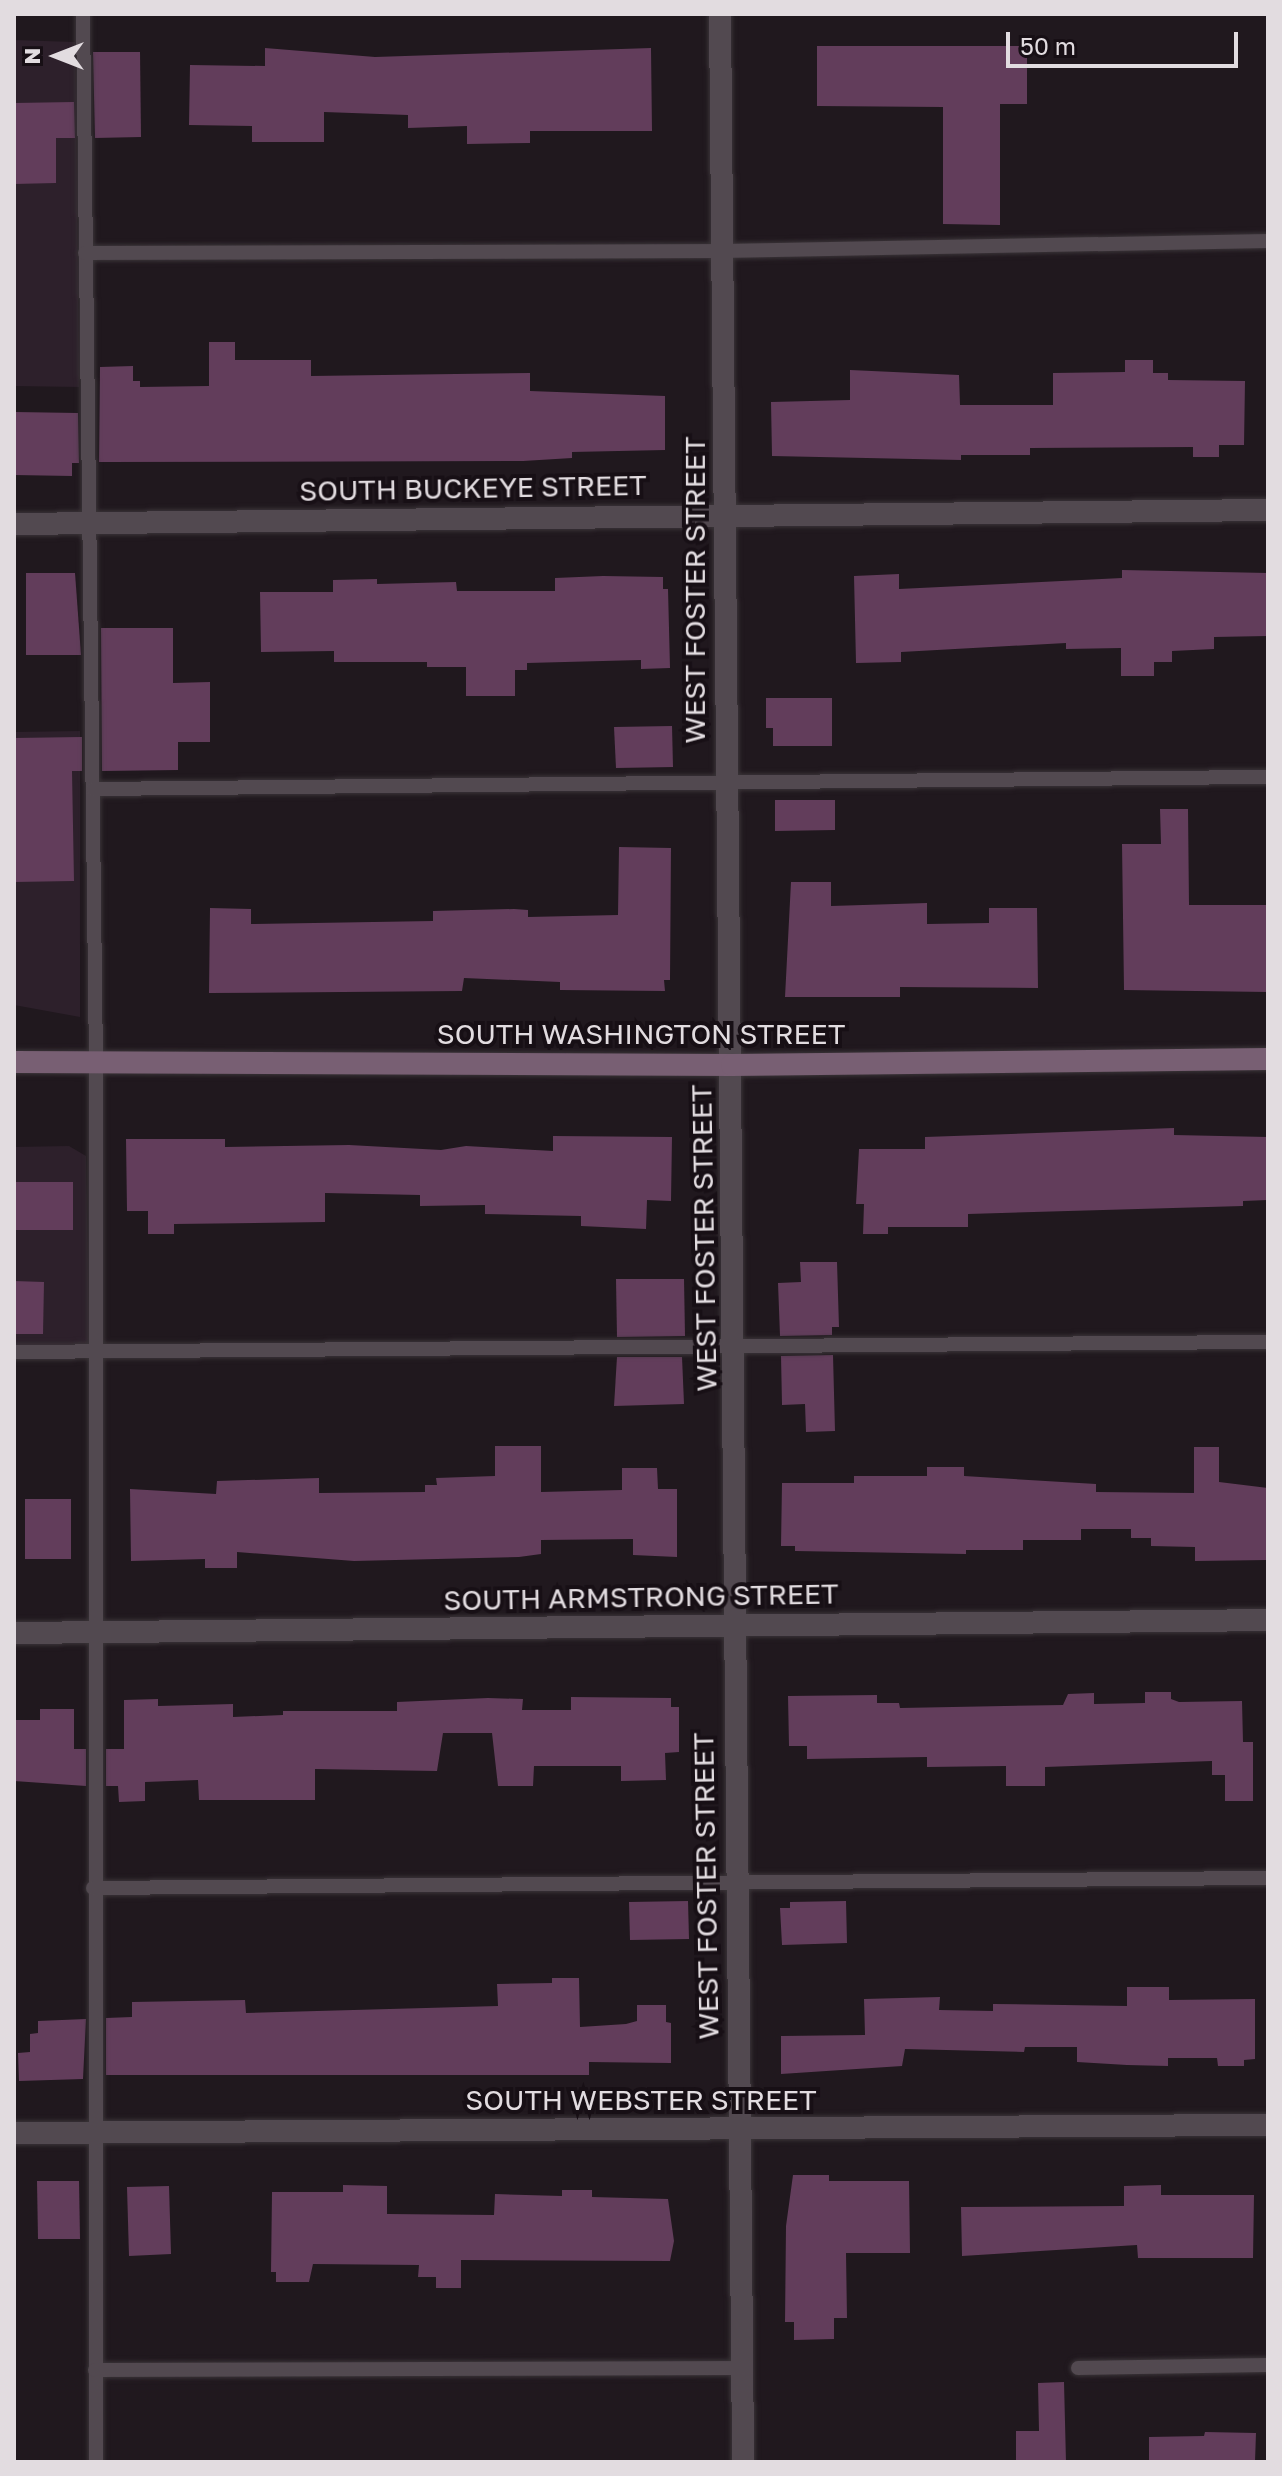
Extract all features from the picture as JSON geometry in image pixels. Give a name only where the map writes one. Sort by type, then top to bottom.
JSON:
[{"type":"main road","name":"SOUTH WASHINGTON STREET","points":[[14,1062],[96,1065],[732,1065],[1268,1059]]},
{"type":"street","name":"WEST FOSTER STREET","points":[[720,14],[726,780],[735,1345],[733,1625],[743,2462]]},
{"type":"street","name":"SOUTH BUCKEYE STREET","points":[[14,524],[1268,510]]},
{"type":"street","name":"SOUTH ARMSTRONG STREET","points":[[14,1633],[1268,1620]]},
{"type":"street","name":"SOUTH WEBSTER STREET","points":[[14,2133],[1268,2125]]},
{"type":"lane","points":[[83,14],[85,522],[93,789],[96,1065],[98,1606],[92,1633],[98,2132],[96,2462]]},
{"type":"lane","points":[[85,253],[722,251],[1268,241]]},
{"type":"lane","points":[[93,789],[726,780],[1268,777]]},
{"type":"lane","points":[[14,1352],[1268,1342]]},
{"type":"lane","points":[[93,1888],[737,1886],[1268,1878]]},
{"type":"lane","points":[[1078,2368],[1268,2365]]},
{"type":"lane","points":[[95,2370],[742,2368]]},
{"type":"shaded area","points":[[14,40],[75,42],[79,387],[14,386]]},
{"type":"shaded area","points":[[80,731],[80,1017],[14,1005],[14,732]]},
{"type":"shaded area","points":[[69,1146],[86,1156],[89,1346],[14,1346],[14,1147]]},
{"type":"building","points":[[817,46],[1027,46],[1027,104],[1000,104],[1000,225],[943,224],[943,107],[817,106]]},
{"type":"building","points":[[265,48],[375,57],[651,48],[652,131],[530,131],[530,143],[467,144],[467,126],[408,128],[408,115],[324,112],[324,142],[252,142],[252,126],[189,125],[190,65],[265,66]]},
{"type":"building","points":[[93,52],[140,52],[141,137],[95,138]]},
{"type":"building","points":[[74,102],[75,138],[56,138],[56,183],[14,184],[14,103]]},
{"type":"building","points":[[209,342],[235,342],[235,360],[311,360],[311,376],[530,373],[530,391],[665,396],[665,450],[572,452],[572,458],[523,461],[99,462],[100,367],[133,366],[133,381],[140,381],[140,387],[209,386]]},
{"type":"building","points":[[1125,360],[1153,360],[1153,373],[1168,373],[1168,380],[1245,381],[1244,445],[1219,445],[1219,457],[1193,457],[1193,447],[1030,448],[1030,455],[961,455],[961,460],[772,456],[771,402],[850,400],[850,370],[959,375],[960,405],[1053,405],[1053,373],[1125,372]]},
{"type":"building","points":[[15,412],[78,413],[79,463],[72,463],[72,476],[14,475]]},
{"type":"building","points":[[1122,570],[1268,573],[1268,636],[1214,637],[1214,649],[1172,651],[1172,662],[1154,662],[1154,676],[1121,676],[1121,648],[1066,649],[1066,643],[901,652],[901,662],[856,663],[854,576],[899,574],[899,589],[1122,578]]},
{"type":"building","points":[[26,573],[75,573],[81,655],[26,655]]},
{"type":"building","points":[[663,577],[663,589],[668,589],[670,668],[641,669],[641,660],[527,663],[527,670],[515,670],[515,696],[466,696],[466,667],[427,667],[427,662],[334,662],[334,651],[261,652],[260,592],[333,592],[333,580],[377,579],[377,584],[456,582],[457,591],[555,591],[555,578]]},
{"type":"building","points":[[101,628],[173,628],[173,683],[210,682],[210,742],[178,742],[178,770],[102,771]]},
{"type":"building","points":[[766,698],[832,698],[832,746],[773,746],[773,728],[766,728]]},
{"type":"building","points":[[672,726],[673,767],[616,768],[614,727]]},
{"type":"building","points":[[82,737],[82,771],[72,771],[74,881],[14,882],[14,738]]},
{"type":"building","points":[[775,800],[835,800],[835,830],[775,831]]},
{"type":"building","points":[[1160,809],[1188,809],[1189,905],[1268,905],[1268,992],[1124,990],[1122,844],[1161,844]]},
{"type":"building","points":[[619,847],[671,848],[670,980],[664,980],[665,991],[560,990],[560,982],[464,978],[462,991],[209,993],[210,908],[251,909],[251,924],[433,921],[433,911],[514,909],[528,910],[528,917],[618,915]]},
{"type":"building","points":[[791,882],[831,882],[831,906],[927,903],[927,924],[989,923],[989,908],[1037,908],[1038,988],[900,987],[900,997],[785,997]]},
{"type":"building","points":[[1174,1128],[1174,1135],[1268,1137],[1268,1200],[1243,1201],[1243,1206],[968,1214],[968,1227],[888,1227],[888,1234],[863,1234],[864,1204],[856,1204],[859,1149],[925,1149],[925,1137]]},
{"type":"building","points":[[553,1136],[672,1137],[671,1201],[647,1200],[646,1229],[581,1226],[581,1216],[485,1214],[485,1205],[420,1206],[420,1195],[325,1193],[325,1222],[174,1224],[174,1234],[148,1234],[148,1211],[127,1211],[126,1139],[225,1139],[225,1147],[349,1145],[441,1150],[466,1146],[553,1151]]},
{"type":"building","points":[[14,1182],[73,1182],[73,1230],[14,1230]]},
{"type":"building","points":[[800,1262],[837,1262],[839,1327],[832,1327],[832,1335],[780,1336],[778,1283],[801,1282]]},
{"type":"building","points":[[616,1279],[684,1279],[685,1336],[617,1337]]},
{"type":"building","points":[[14,1281],[44,1282],[43,1334],[14,1334]]},
{"type":"building","points":[[833,1355],[835,1431],[806,1432],[805,1404],[782,1405],[781,1356]]},
{"type":"building","points":[[617,1357],[682,1357],[684,1404],[614,1406]]},
{"type":"building","points":[[495,1446],[541,1446],[541,1492],[622,1490],[622,1468],[657,1468],[658,1489],[677,1489],[677,1557],[633,1555],[633,1539],[541,1540],[541,1554],[519,1557],[354,1561],[237,1552],[237,1568],[205,1568],[205,1559],[131,1561],[130,1489],[216,1494],[217,1481],[319,1478],[319,1493],[425,1492],[425,1485],[437,1485],[436,1478],[495,1476]]},
{"type":"building","points":[[1194,1447],[1219,1447],[1219,1482],[1268,1488],[1268,1560],[1195,1561],[1195,1547],[1151,1546],[1151,1538],[1131,1538],[1131,1529],[1081,1529],[1081,1540],[1023,1540],[1023,1550],[966,1550],[966,1554],[795,1551],[795,1546],[781,1546],[782,1483],[854,1483],[854,1476],[927,1476],[927,1467],[964,1467],[964,1476],[1096,1484],[1096,1492],[1194,1493]]},
{"type":"building","points":[[25,1499],[71,1499],[71,1559],[25,1559]]},
{"type":"building","points":[[1145,1692],[1171,1692],[1171,1699],[1179,1702],[1242,1701],[1243,1742],[1253,1742],[1253,1801],[1225,1801],[1225,1775],[1212,1775],[1212,1761],[1045,1767],[1045,1786],[1006,1786],[1006,1766],[927,1767],[927,1757],[807,1759],[807,1746],[789,1746],[788,1696],[877,1695],[877,1703],[899,1703],[900,1708],[1063,1705],[1068,1694],[1094,1693],[1094,1704],[1145,1703]]},
{"type":"building","points":[[571,1697],[671,1698],[671,1707],[679,1707],[679,1752],[665,1753],[666,1780],[621,1781],[621,1766],[534,1766],[533,1786],[498,1786],[492,1733],[443,1733],[437,1771],[315,1769],[315,1800],[199,1800],[198,1780],[145,1782],[145,1801],[119,1802],[118,1786],[106,1786],[106,1749],[124,1749],[124,1700],[158,1699],[158,1706],[233,1704],[233,1717],[283,1715],[283,1711],[397,1711],[397,1702],[488,1698],[523,1699],[522,1710],[571,1710]]},
{"type":"building","points":[[40,1709],[74,1709],[74,1749],[86,1749],[86,1786],[14,1781],[14,1720],[40,1720]]},
{"type":"building","points":[[688,1901],[689,1939],[630,1940],[629,1902]]},
{"type":"building","points":[[846,1901],[847,1943],[782,1945],[780,1908],[790,1908],[790,1902]]},
{"type":"building","points":[[552,1978],[579,1978],[580,2027],[626,2024],[637,2021],[637,2005],[666,2005],[666,2022],[671,2023],[671,2063],[589,2062],[589,2075],[106,2075],[106,2018],[132,2017],[132,2002],[245,2000],[246,2013],[498,2006],[497,1984],[552,1983]]},
{"type":"building","points":[[1127,1987],[1169,1987],[1169,2000],[1255,1999],[1255,2059],[1244,2060],[1244,2066],[1218,2066],[1217,2058],[1168,2058],[1168,2066],[1127,2065],[1077,2062],[1077,2047],[1025,2047],[1024,2052],[905,2049],[902,2066],[781,2074],[781,2036],[865,2035],[864,1999],[940,1997],[939,2010],[993,2011],[993,2004],[1127,2006]]},
{"type":"building","points":[[86,2019],[83,2079],[19,2081],[18,2053],[30,2052],[30,2034],[38,2033],[38,2021]]},
{"type":"building","points":[[793,2175],[829,2175],[829,2181],[909,2181],[910,2253],[846,2253],[847,2318],[834,2318],[834,2339],[794,2340],[794,2322],[785,2322],[786,2226]]},
{"type":"building","points":[[37,2181],[79,2181],[80,2239],[38,2239]]},
{"type":"building","points":[[343,2185],[387,2186],[387,2214],[494,2215],[495,2194],[562,2196],[562,2190],[592,2190],[592,2197],[668,2199],[674,2241],[670,2261],[461,2260],[461,2288],[436,2288],[436,2277],[418,2277],[419,2265],[313,2264],[309,2282],[276,2282],[276,2272],[271,2272],[272,2192],[343,2192]]},
{"type":"building","points":[[1161,2185],[1161,2195],[1254,2195],[1253,2258],[1138,2258],[1137,2245],[962,2256],[961,2207],[1124,2206],[1124,2186]]},
{"type":"building","points":[[169,2186],[171,2254],[129,2256],[127,2187]]},
{"type":"building","points":[[1064,2382],[1066,2462],[1016,2462],[1016,2431],[1039,2431],[1038,2383]]},
{"type":"building","points":[[1205,2432],[1256,2433],[1255,2462],[1149,2462],[1149,2437],[1204,2436]]}]
